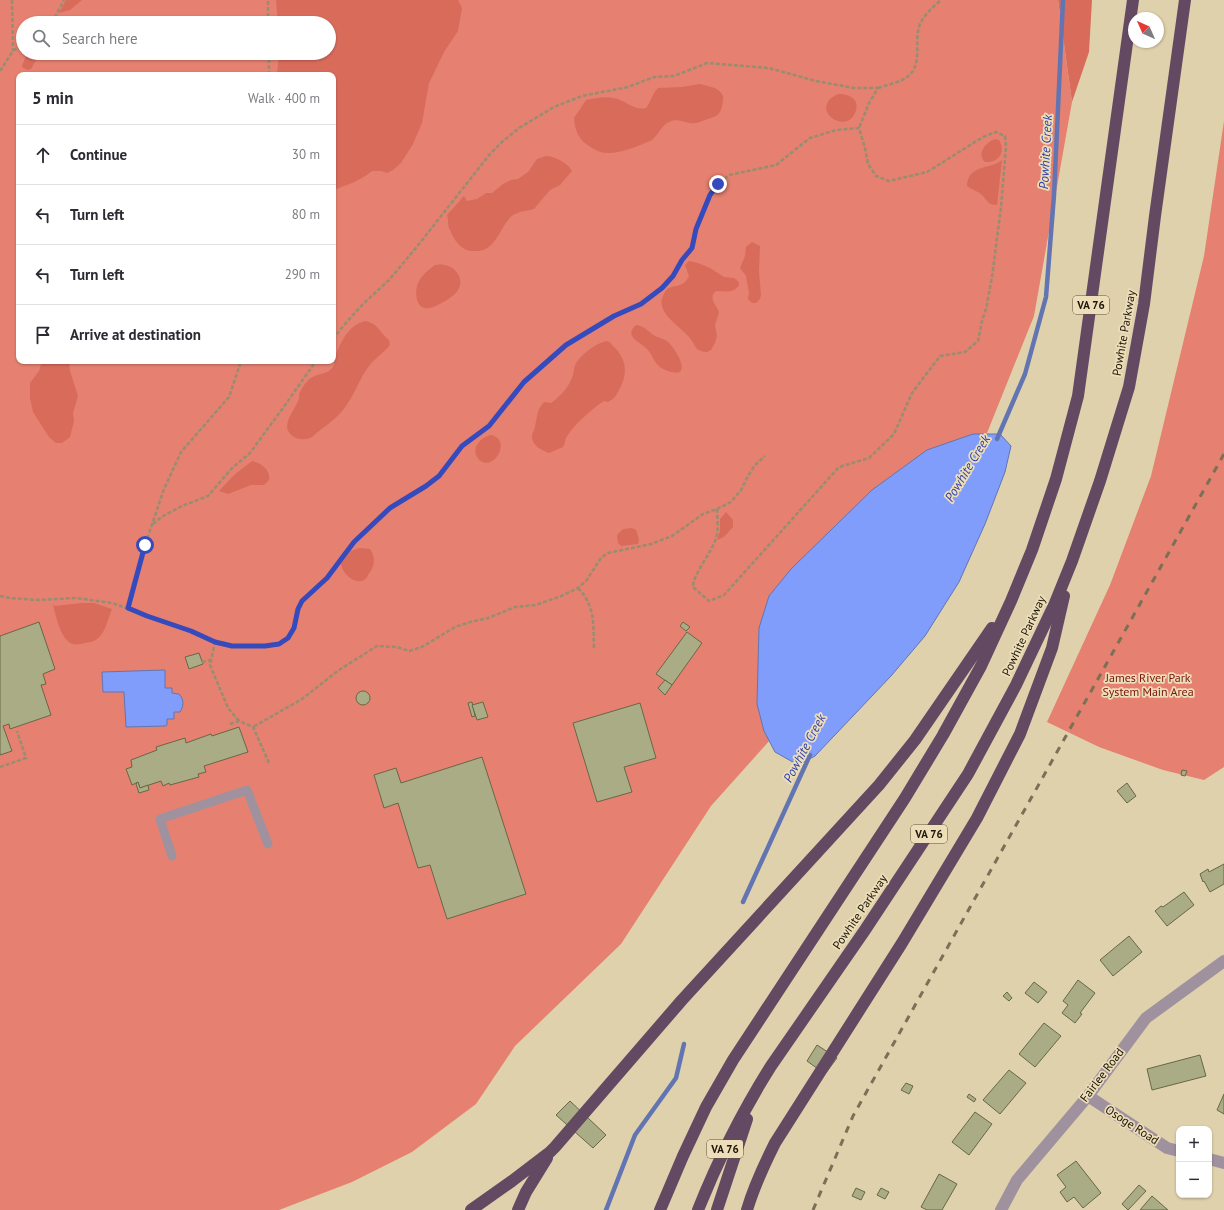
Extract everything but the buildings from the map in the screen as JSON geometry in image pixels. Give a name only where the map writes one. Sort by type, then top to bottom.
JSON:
[{"type":"highway","name":"Powhite Parkway","points":[[660,1210],[686,1149],[706,1108],[733,1060],[905,798],[939,741],[981,666],[1011,601],[1032,550],[1053,486],[1078,396],[1133,0]]},
{"type":"highway","name":"Powhite Parkway","points":[[698,1210],[709,1182],[756,1090],[874,918],[968,774],[1016,685],[1055,603],[1072,561],[1100,481],[1129,387],[1144,304],[1185,0]]},
{"type":"highway","points":[[747,1210],[763,1167],[775,1143],[853,1022],[954,857],[983,806],[1016,740],[1052,648],[1072,561]]},
{"type":"highway","points":[[518,1210],[526,1192],[550,1152],[682,1000],[879,785],[915,740],[1011,601]]},
{"type":"highway","points":[[717,1210],[756,1090]]},
{"type":"highway","points":[[471,1210],[550,1152]]},
{"type":"street","name":"Fairlee Road","points":[[1001,1210],[1017,1180],[1088,1096],[1146,1018],[1224,961]]},
{"type":"street","name":"Osoge Road","points":[[1088,1096],[1167,1148],[1176,1150]]},
{"type":"street","points":[[1212,1160],[1224,1163]]},
{"type":"lane","points":[[172,856],[160,819],[247,790],[268,844]]},
{"type":"path","points":[[12,0],[13,51]]},
{"type":"path","points":[[56,16],[64,0]]},
{"type":"path","points":[[268,0],[268,16]]},
{"type":"path","points":[[336,335],[358,309],[388,280],[406,259],[490,154],[518,128],[554,108],[582,96],[628,87],[654,78],[674,76],[707,63],[769,68],[816,81],[854,88],[878,88],[907,78],[914,70],[920,24],[930,10],[941,0]]},
{"type":"path","points":[[0,72],[13,51],[16,49]]},
{"type":"path","points":[[269,60],[269,72]]},
{"type":"path","points":[[717,509],[717,537],[706,560],[693,581],[693,587],[710,601],[724,595],[838,467],[868,458],[894,434],[912,393],[940,356],[966,352],[978,341],[982,320],[986,309],[999,223],[1006,146],[1005,136],[996,132],[983,137],[927,172],[889,180],[876,176],[868,164],[866,148],[859,128],[869,103],[878,88]]},
{"type":"path","points":[[0,596],[38,600],[76,598],[112,604],[128,608],[191,631],[215,642],[232,646],[265,646],[279,644],[288,638],[294,628],[298,609],[302,601],[327,578],[354,542],[390,508],[426,486],[439,476],[462,446],[489,426],[524,382],[566,345],[614,316],[641,304],[662,288],[673,276],[682,260],[692,248],[696,229],[710,195],[718,184],[729,175],[776,165],[810,138],[836,130],[859,128]]},
{"type":"path","points":[[128,608],[145,545],[164,489],[181,452],[229,397],[240,364]]},
{"type":"path","points":[[153,525],[163,516],[182,506],[208,496],[232,468],[250,453],[314,364]]},
{"type":"path","points":[[253,728],[302,700],[339,670],[377,646],[397,647],[410,651],[422,647],[456,626],[488,618],[515,607],[535,605],[559,597],[578,588],[586,581],[601,558],[608,553],[652,544],[672,536],[703,514],[731,502],[741,490],[755,465],[765,456]]},
{"type":"path","points":[[578,588],[586,596],[592,611],[594,649]]},
{"type":"path","points":[[215,642],[210,665],[228,708],[239,721],[253,728],[270,763]]},
{"type":"path","points":[[202,662],[211,660]]},
{"type":"path","points":[[230,724],[239,721]]},
{"type":"path","points":[[0,767],[26,758],[17,731]]},
{"type":"green space","points":[[0,0],[1058,0],[1072,102],[1034,316],[985,438],[838,664],[711,806],[621,944],[515,1046],[476,1104],[412,1152],[352,1182],[279,1210],[0,1210]]},
{"type":"green space","name":"James River Park System Main Area","points":[[1224,121],[1224,767],[1204,780],[1163,770],[1099,747],[1047,722],[1110,585],[1151,476],[1204,256]]},
{"type":"shaded area","points":[[66,0],[82,0],[70,10],[59,13]]},
{"type":"shaded area","points":[[458,0],[462,8],[458,31],[444,52],[429,83],[422,123],[413,144],[401,163],[393,170],[387,173],[372,171],[358,180],[336,189],[336,72],[277,72],[278,60],[336,60],[336,16],[277,16],[276,1]]},
{"type":"shaded area","points":[[1058,0],[1092,0],[1089,52],[1072,102]]},
{"type":"shaded area","points":[[24,60],[36,60],[31,69],[28,70],[22,66]]},
{"type":"shaded area","points":[[700,84],[715,88],[723,95],[720,112],[714,117],[694,123],[677,120],[672,121],[666,124],[650,141],[629,149],[611,153],[602,152],[592,148],[581,139],[577,132],[574,118],[586,100],[611,97],[641,109],[646,108],[658,88],[682,87]]},
{"type":"shaded area","points":[[838,94],[850,96],[856,104],[855,113],[850,119],[844,122],[837,121],[827,112],[826,106],[829,100]]},
{"type":"shaded area","points":[[995,139],[999,140],[1001,144],[1002,149],[1000,156],[994,161],[985,162],[982,159],[983,149],[988,143]]},
{"type":"shaded area","points":[[546,156],[560,160],[572,171],[560,185],[550,190],[534,209],[513,215],[488,248],[481,251],[470,251],[459,245],[449,228],[447,215],[464,196],[467,201],[477,199],[486,193],[492,193],[503,184],[511,180],[518,179],[528,172],[537,159]]},
{"type":"shaded area","points":[[1002,160],[997,205],[994,205],[967,186],[968,179],[971,174],[980,168],[992,165]]},
{"type":"shaded area","points":[[752,242],[760,246],[759,272],[761,295],[760,299],[756,303],[752,303],[748,299],[749,293],[746,276],[740,268],[745,256],[746,247]]},
{"type":"shaded area","points":[[689,261],[710,268],[724,277],[734,278],[739,282],[739,285],[735,290],[716,291],[713,296],[713,301],[719,312],[715,325],[717,336],[711,350],[707,352],[697,349],[689,337],[668,317],[662,305],[662,299],[667,289],[680,285],[686,281],[689,276],[685,265]]},
{"type":"shaded area","points":[[435,265],[448,266],[455,270],[460,278],[460,286],[456,293],[446,301],[430,308],[425,308],[419,304],[417,300],[417,287],[419,280]]},
{"type":"shaded area","points":[[365,321],[376,326],[389,340],[390,345],[369,366],[349,401],[342,411],[330,423],[308,439],[298,439],[294,437],[289,433],[287,428],[289,418],[298,402],[299,394],[302,388],[309,379],[331,370],[334,364],[336,364],[336,355],[340,344],[346,334],[359,323]]},
{"type":"shaded area","points":[[636,325],[643,327],[672,346],[681,363],[682,368],[680,371],[676,373],[668,371],[657,365],[648,350],[632,336],[632,329]]},
{"type":"shaded area","points":[[606,341],[611,343],[624,362],[624,379],[617,394],[610,401],[604,401],[588,413],[569,433],[563,447],[549,453],[540,449],[533,442],[532,435],[540,408],[544,402],[551,403],[564,391],[573,375],[576,363],[582,356],[590,349]]},
{"type":"shaded area","points":[[41,364],[69,364],[78,396],[73,413],[74,421],[70,437],[62,443],[56,443],[49,437],[33,412],[30,398],[30,383],[39,371]]},
{"type":"shaded area","points":[[492,435],[498,439],[501,444],[500,450],[493,460],[488,463],[482,462],[477,457],[475,449],[476,446],[485,437]]},
{"type":"shaded area","points":[[252,461],[259,463],[267,470],[269,480],[264,485],[251,485],[228,494],[219,491],[234,475]]},
{"type":"shaded area","points":[[726,512],[733,520],[733,527],[724,537],[717,540],[720,531],[720,519]]},
{"type":"shaded area","points":[[632,528],[636,530],[639,539],[638,544],[621,546],[618,543],[617,535],[623,529]]},
{"type":"shaded area","points":[[359,548],[370,549],[374,562],[365,579],[356,581],[346,574],[341,564],[351,551]]},
{"type":"shaded area","points":[[94,603],[112,609],[105,629],[96,640],[92,642],[73,644],[65,638],[62,633],[53,604],[55,606]]},
{"type":"water","points":[[973,434],[1000,434],[1011,446],[1005,472],[985,524],[959,582],[925,636],[891,676],[815,756],[798,765],[775,752],[764,731],[757,704],[759,628],[769,596],[791,569],[872,490],[927,450]]},
{"type":"water","points":[[165,670],[165,688],[172,688],[172,693],[179,694],[183,700],[183,705],[180,712],[174,712],[174,719],[167,719],[167,725],[165,726],[126,727],[124,692],[103,692],[102,672]]},
{"type":"waterway","name":"Powhite Creek","points":[[997,439],[1025,374],[1046,297],[1054,195],[1063,0]]},
{"type":"waterway","name":"Powhite Creek","points":[[743,902],[810,755]]},
{"type":"waterway","name":"Powhite Creek","points":[[606,1210],[635,1135],[676,1078],[684,1044]]},
{"type":"railway","points":[[813,1210],[853,1116],[1224,454]]},
{"type":"route","points":[[145,545],[128,608],[147,616],[172,623],[215,642],[232,646],[265,646],[279,644],[288,638],[294,628],[298,609],[302,601],[327,578],[354,542],[390,508],[426,486],[439,476],[462,446],[489,426],[524,382],[566,345],[614,316],[641,304],[662,288],[673,276],[682,260],[692,248],[696,229],[710,195],[718,184]]}]
